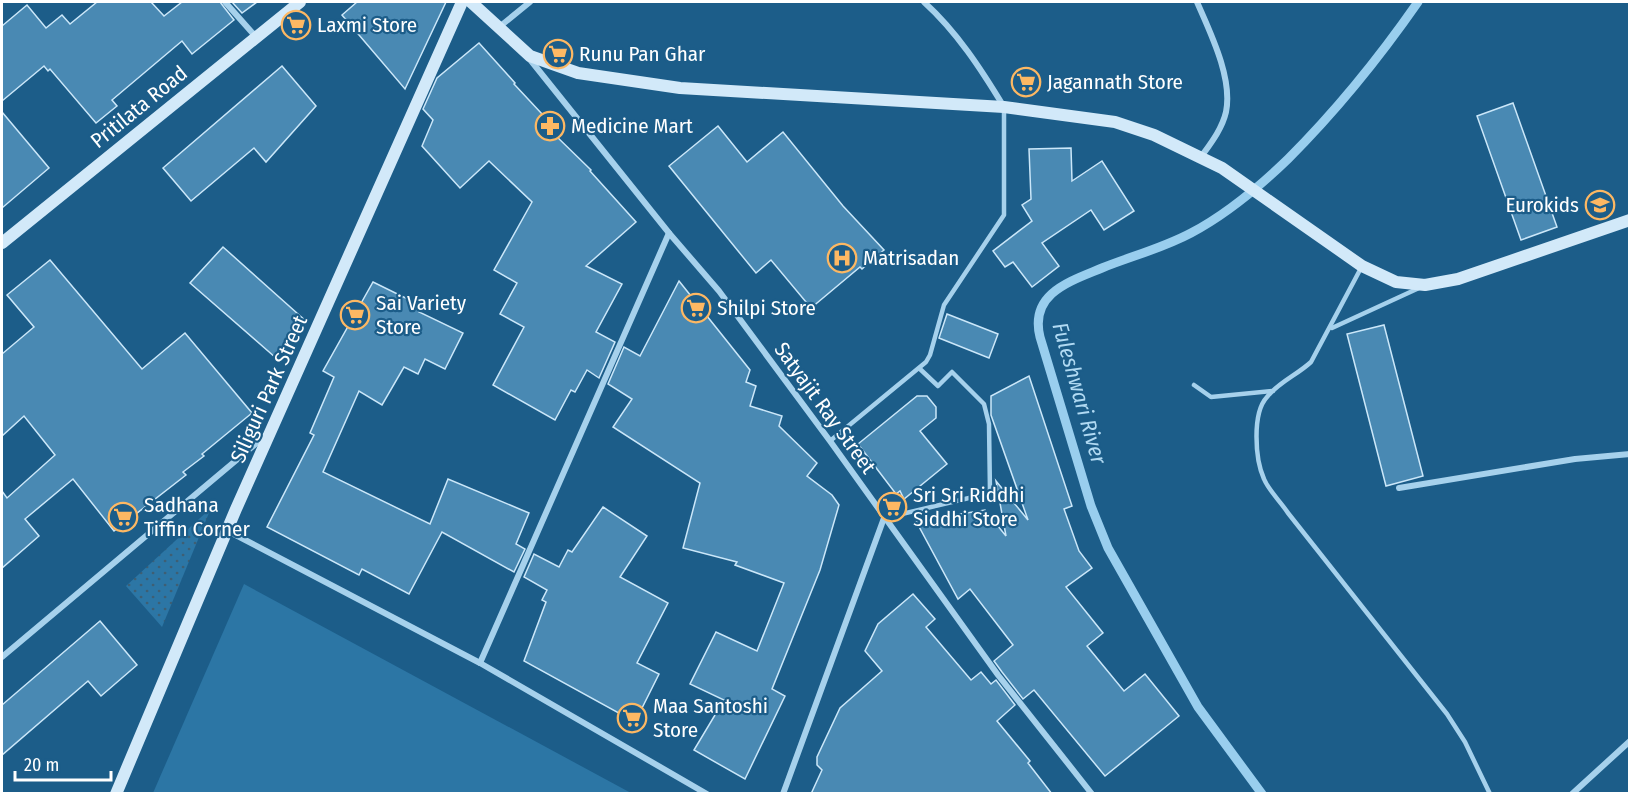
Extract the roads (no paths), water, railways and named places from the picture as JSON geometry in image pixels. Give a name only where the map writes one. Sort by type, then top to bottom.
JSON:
[{"type":"street","points":[[225,2],[256,37]]},
{"type":"street","name":"Pritilata Road","points":[[2,243],[300,2]]},
{"type":"street","name":"Siliguri Park Street","points":[[116,794],[272,430],[462,2]]},
{"type":"street","points":[[471,2],[530,56],[578,73],[680,88],[1004,107],[1115,122],[1154,135],[1222,168],[1362,266],[1396,282],[1425,285],[1458,279],[1629,220]]},
{"type":"street","points":[[498,28],[530,2]]},
{"type":"street","points":[[924,2],[939,15],[972,54],[1004,107]]},
{"type":"street","points":[[1197,2],[1215,45],[1227,95],[1226,112],[1220,129],[1201,157]]},
{"type":"street","name":"Satyajit Ray Street","points":[[522,50],[718,291],[830,441],[998,675],[1092,794]]},
{"type":"street","points":[[480,663],[669,232]]},
{"type":"street","points":[[2,657],[272,430]]},
{"type":"street","points":[[1399,488],[1575,459],[1629,454]]},
{"type":"street","points":[[783,794],[885,518]]},
{"type":"street","points":[[228,531],[480,663],[707,794]]},
{"type":"street","points":[[1572,794],[1629,741]]},
{"type":"lane","points":[[830,441],[920,369],[930,355],[944,305],[1004,215],[1004,107]]},
{"type":"lane","points":[[1362,266],[1311,362],[1265,398],[1258,422],[1256,450],[1264,479],[1288,513],[1447,714],[1465,742],[1490,794]]},
{"type":"lane","points":[[1330,328],[1425,285]]},
{"type":"lane","points":[[885,518],[990,493],[989,424],[984,404],[952,372],[938,386],[920,369]]},
{"type":"lane","points":[[1194,385],[1211,397],[1273,391]]},
{"type":"waterway","name":"Fuleshwari River","points":[[1262,794],[1198,707],[1108,548],[1091,506],[1040,337],[1038,322],[1041,309],[1047,299],[1066,284],[1191,233],[1230,209],[1254,190],[1288,159],[1340,103],[1418,2]]},
{"type":"place","name":"Laxmi Store","points":[[296,25]]},
{"type":"place","name":"Runu Pan Ghar","points":[[558,54]]},
{"type":"place","name":"Jagannath Store","points":[[1026,82]]},
{"type":"place","name":"Medicine Mart","points":[[550,126]]},
{"type":"place","name":"Eurokids","points":[[1600,205]]},
{"type":"place","name":"Matrisadan","points":[[842,258]]},
{"type":"place","name":"Shilpi Store","points":[[696,308]]},
{"type":"place","name":"Sai Variety Store","points":[[355,315]]},
{"type":"place","name":"Sri Sri Riddhi Siddhi Store","points":[[892,507]]},
{"type":"place","name":"Sadhana Tiffin Corner","points":[[123,517]]},
{"type":"place","name":"Maa Santoshi Store","points":[[632,718]]}]
